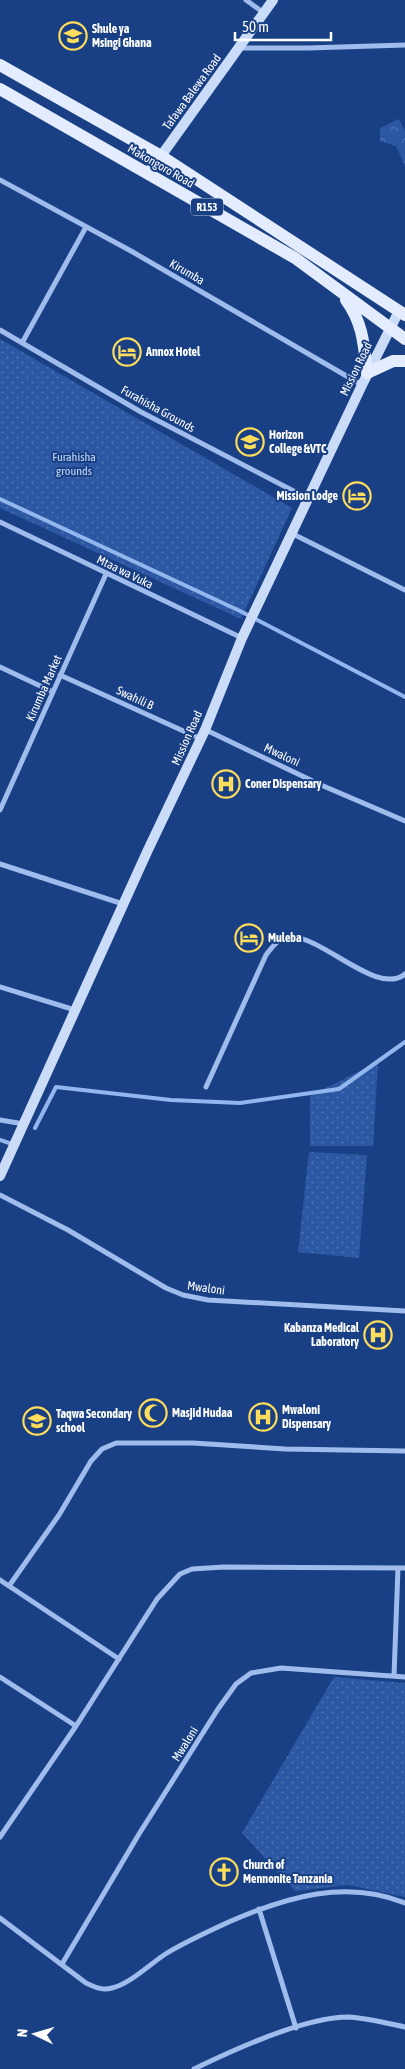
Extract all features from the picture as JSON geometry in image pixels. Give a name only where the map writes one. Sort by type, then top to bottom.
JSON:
[{"type":"main road","name":"Makongoro Road","points":[[0,66],[161,156],[402,313]]},
{"type":"main road","name":"Makongoro Road","points":[[0,89],[295,258],[405,339]]},
{"type":"main road","points":[[340,292],[356,314],[363,338],[367,373],[393,361],[405,361]]},
{"type":"street","points":[[246,0],[264,13]]},
{"type":"street","name":"Tafawa Balewa Road","points":[[147,173],[240,48],[272,0]]},
{"type":"street","points":[[240,48],[405,45]]},
{"type":"street","name":"Kirumba","points":[[0,180],[131,251],[362,385]]},
{"type":"street","points":[[22,343],[86,227]]},
{"type":"street","name":"Mission Road","points":[[0,1176],[123,904],[203,734],[242,638],[367,373],[390,327],[402,313]]},
{"type":"street","name":"Furahisha Grounds","points":[[0,330],[149,416],[309,499]]},
{"type":"street","name":"Mtaa wa Vuka","points":[[0,522],[242,638]]},
{"type":"street","points":[[292,534],[405,590]]},
{"type":"street","name":"Kirumba Market","points":[[0,810],[106,574]]},
{"type":"street","points":[[0,667],[53,692]]},
{"type":"street","name":"Swahili B","points":[[60,675],[203,734]]},
{"type":"street","name":"Mwaloni","points":[[203,734],[405,821]]},
{"type":"street","points":[[0,864],[123,904]]},
{"type":"street","points":[[206,1087],[266,955],[273,945],[283,938],[296,937],[309,942],[381,978],[388,980],[399,979],[405,974]]},
{"type":"street","points":[[0,987],[75,1010]]},
{"type":"street","points":[[0,1120],[24,1124]]},
{"type":"street","name":"Mwaloni","points":[[0,1195],[68,1230],[166,1288],[183,1295],[208,1300],[405,1311]]},
{"type":"street","points":[[9,1586],[59,1516],[91,1461],[102,1448],[116,1443],[193,1443],[285,1449],[405,1451]]},
{"type":"street","points":[[1,1833],[76,1726],[157,1599],[180,1574],[192,1569],[224,1567],[405,1568]]},
{"type":"street","points":[[394,1676],[398,1568]]},
{"type":"street","points":[[0,1580],[119,1659]]},
{"type":"street","name":"Mwaloni","points":[[62,1964],[139,1834],[218,1708],[236,1684],[251,1673],[281,1668],[405,1676]]},
{"type":"street","points":[[0,1677],[76,1726]]},
{"type":"street","points":[[0,1918],[96,1988],[111,1988],[119,1986],[166,1954],[198,1936],[259,1909],[293,1898],[315,1893],[338,1891],[363,1892],[405,1902]]},
{"type":"street","points":[[259,1909],[296,2028]]},
{"type":"street","points":[[194,2069],[250,2044],[321,2021],[347,2017],[405,2027]]},
{"type":"green space","points":[[399,119],[405,131],[405,166],[396,146],[380,141],[380,128]]},
{"type":"green space","name":"Furahisha grounds","points":[[0,339],[292,508],[241,619],[0,508]]},
{"type":"green space","points":[[378,1062],[373,1146],[310,1146],[310,1096]]},
{"type":"green space","points":[[309,1152],[367,1155],[359,1258],[298,1252]]},
{"type":"green space","points":[[334,1677],[405,1683],[405,1897],[348,1885],[295,1891],[242,1833]]},
{"type":"waterway","points":[[0,499],[240,611],[405,697]]},
{"type":"waterway","points":[[35,1128],[56,1087],[171,1100],[240,1103],[339,1089],[405,1042]]},
{"type":"waterway","points":[[0,1140],[12,1144]]},
{"type":"place","name":"Shule ya Msingi Ghana","points":[[73,36]]},
{"type":"place","name":"Annox Hotel","points":[[127,352]]},
{"type":"place","name":"Horizon College &VTC","points":[[250,442]]},
{"type":"place","name":"Mission Lodge","points":[[357,496]]},
{"type":"place","name":"Coner Dispensary","points":[[226,784]]},
{"type":"place","name":"Muleba","points":[[249,938]]},
{"type":"place","name":"Kabanza Medical Laboratory","points":[[378,1335]]},
{"type":"place","name":"Masjid Hudaa","points":[[153,1413]]},
{"type":"place","name":"Mwaloni Dispensary","points":[[263,1417]]},
{"type":"place","name":"Taqwa Secondary school","points":[[37,1421]]},
{"type":"place","name":"Church of Mennonite Tanzania","points":[[224,1872]]}]
